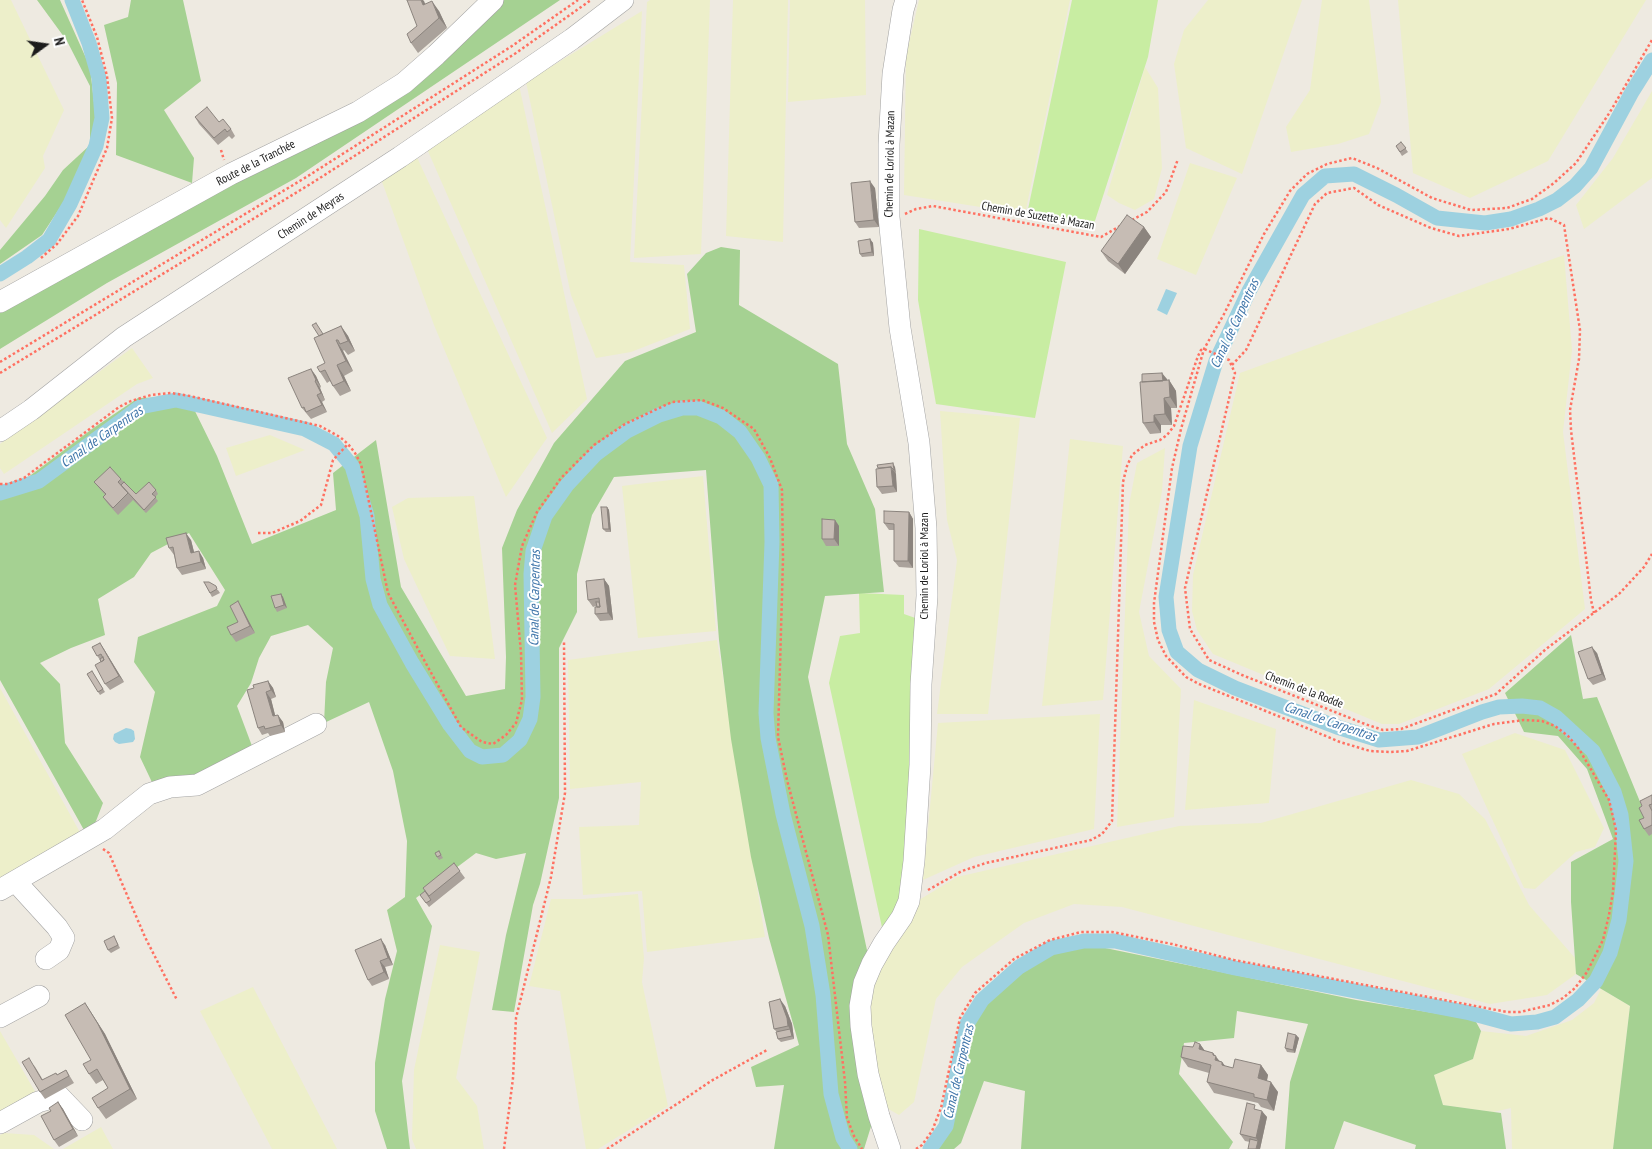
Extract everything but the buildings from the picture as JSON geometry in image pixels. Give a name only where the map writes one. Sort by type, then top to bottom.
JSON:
[{"type":"street","name":"Route de la Tranchée","points":[[0,302],[231,174],[366,107],[404,83],[494,0]]},
{"type":"street","name":"Chemin de Meyras","points":[[0,432],[124,337],[400,157],[572,39],[623,0]]},
{"type":"street","name":"Chemin de Loriol à Mazan","points":[[890,1149],[868,1074],[860,1006],[864,983],[872,964],[902,917],[909,901],[914,861],[920,765],[920,684],[927,596],[926,528],[919,443],[900,328],[889,216],[889,144],[893,74],[906,0]]},
{"type":"street","points":[[46,959],[59,950],[64,938],[57,927],[8,886],[104,829],[149,794],[170,787],[197,785],[316,724]]},
{"type":"street","points":[[0,1017],[39,996]]},
{"type":"street","points":[[0,1123],[38,1102],[59,1096],[82,1120]]},
{"type":"path","points":[[39,260],[57,244],[78,216],[107,148],[112,118],[107,76],[97,37],[82,0]]},
{"type":"path","points":[[0,362],[316,171],[512,46],[578,0]]},
{"type":"path","points":[[0,373],[312,183],[516,53],[591,0]]},
{"type":"path","points":[[916,1149],[922,1145],[932,1131],[942,1108],[960,1018],[975,993],[1014,959],[1050,940],[1081,932],[1112,932],[1172,944],[1234,960],[1507,1012],[1520,1012],[1550,1005],[1563,998],[1575,988],[1587,972],[1603,940],[1613,892],[1616,830],[1608,800],[1598,780],[1579,749],[1568,736],[1555,726],[1542,721],[1524,720],[1494,724],[1407,751],[1370,751],[1340,742],[1186,677],[1166,656],[1158,640],[1154,622],[1160,556],[1172,468],[1204,349],[1224,314],[1264,234],[1290,191],[1307,174],[1327,164],[1352,158],[1385,172],[1432,198],[1471,210],[1507,208],[1532,199],[1554,183],[1576,163],[1602,126],[1652,40]]},
{"type":"path","points":[[1132,220],[1147,212],[1166,192],[1178,159]]},
{"type":"path","points":[[1204,349],[1224,357],[1232,365],[1246,350],[1316,204],[1327,193],[1354,188],[1378,205],[1431,228],[1459,236],[1509,229],[1549,218],[1564,225],[1580,330],[1580,359],[1570,410],[1571,430],[1594,612]]},
{"type":"path","name":"Chemin de Suzette à Mazan","points":[[889,216],[902,215],[916,209],[933,206],[1101,237],[1124,224]]},
{"type":"path","points":[[909,901],[962,871],[1091,840],[1102,834],[1112,821],[1124,482],[1127,466],[1132,455],[1144,445],[1160,440],[1174,426],[1198,356],[1201,350],[1204,349]]},
{"type":"path","name":"Chemin de la Rodde","points":[[1232,365],[1235,373],[1185,588],[1190,629],[1209,660],[1242,675],[1365,724],[1383,730],[1401,729],[1496,694],[1546,649],[1619,594],[1644,567],[1652,554]]},
{"type":"path","points":[[0,484],[8,484],[24,478],[119,407],[131,400],[150,395],[171,393],[190,396],[320,426],[340,437],[355,452],[361,464],[388,593],[461,727],[482,742],[493,744],[506,735],[516,724],[522,700],[522,653],[514,585],[522,546],[537,512],[561,478],[594,445],[625,424],[672,402],[702,400],[723,408],[754,429],[770,458],[782,490],[783,559],[778,737],[787,780],[828,935],[848,1118],[854,1136],[862,1149]]},
{"type":"path","points":[[258,533],[272,533],[300,522],[322,506],[334,460],[348,445]]},
{"type":"path","points":[[504,1149],[513,1078],[516,1018],[551,876],[564,793],[564,642]]},
{"type":"path","points":[[86,840],[109,853],[145,937],[177,1000]]},
{"type":"path","points":[[607,1149],[711,1081],[767,1050]]},
{"type":"green space","points":[[0,0],[11,0],[64,110],[43,156],[45,168],[6,228],[0,220]]},
{"type":"green space","points":[[37,0],[60,0],[90,67],[96,120],[90,162],[42,235],[0,264],[0,250],[45,196],[63,170],[90,145],[90,86],[67,41]]},
{"type":"green space","points":[[131,0],[183,0],[201,81],[164,110],[194,158],[192,183],[116,155],[117,83],[104,25],[128,17]]},
{"type":"green space","points":[[500,0],[560,0],[296,178],[107,283],[0,349],[0,312],[173,214],[360,117]]},
{"type":"green space","points":[[650,0],[710,0],[701,254],[634,258],[647,2]]},
{"type":"green space","points":[[733,0],[788,0],[783,242],[726,236]]},
{"type":"green space","points":[[790,0],[865,0],[866,95],[788,102]]},
{"type":"green space","points":[[919,0],[1070,0],[1025,214],[904,195],[906,56]]},
{"type":"green space","points":[[1072,0],[1158,0],[1148,57],[1093,227],[1027,214]]},
{"type":"green space","points":[[1208,0],[1302,0],[1242,174],[1186,148],[1174,64],[1184,30]]},
{"type":"green space","points":[[1322,0],[1369,0],[1381,102],[1369,134],[1338,144],[1291,152],[1286,127],[1310,90]]},
{"type":"green space","points":[[1398,0],[1646,0],[1548,161],[1470,198],[1413,173]]},
{"type":"green space","points":[[642,11],[630,262],[684,265],[690,329],[631,352],[596,358],[571,295],[526,82]]},
{"type":"green space","points":[[1145,67],[1158,88],[1162,168],[1154,199],[1135,210],[1107,195]]},
{"type":"green space","points":[[519,85],[587,399],[552,433],[427,149]]},
{"type":"green space","points":[[1652,91],[1652,178],[1584,229],[1576,205],[1613,158]]},
{"type":"green space","points":[[415,153],[547,438],[506,497],[434,325],[381,179]]},
{"type":"green space","points":[[1190,163],[1237,178],[1196,275],[1157,259]]},
{"type":"green space","points":[[919,229],[1066,262],[1035,418],[936,404],[918,300]]},
{"type":"green space","points":[[721,247],[740,250],[739,305],[838,364],[847,444],[875,509],[884,592],[825,596],[808,677],[870,964],[861,978],[873,1120],[864,1149],[774,1149],[784,1085],[756,1087],[751,1067],[799,1045],[769,938],[751,857],[731,739],[719,640],[706,470],[614,477],[592,515],[577,574],[577,612],[559,648],[559,798],[540,884],[533,905],[514,1012],[492,1010],[506,935],[526,853],[496,859],[476,853],[416,898],[432,926],[402,1081],[410,1149],[387,1149],[375,1111],[375,1063],[385,999],[397,951],[387,910],[405,897],[407,841],[393,771],[369,702],[324,723],[326,682],[333,648],[308,625],[271,636],[259,658],[251,683],[237,706],[255,754],[159,797],[140,757],[155,692],[134,662],[138,637],[217,606],[225,590],[189,533],[151,553],[134,577],[98,599],[105,635],[71,648],[40,663],[60,684],[65,743],[103,803],[89,839],[0,680],[0,494],[19,484],[92,429],[138,398],[174,397],[190,401],[217,456],[252,544],[336,510],[333,473],[376,440],[401,587],[466,696],[505,689],[506,657],[502,548],[517,510],[554,443],[625,361],[696,332],[687,274],[706,253]]},
{"type":"green space","points":[[1564,255],[1572,350],[1563,432],[1585,609],[1489,689],[1399,724],[1382,724],[1213,654],[1197,630],[1192,611],[1193,575],[1240,373]]},
{"type":"green space","points":[[132,348],[153,378],[137,384],[4,474],[0,468],[0,444]]},
{"type":"green space","points":[[940,411],[1020,418],[988,714],[937,714],[957,560],[947,520]]},
{"type":"green space","points":[[270,435],[305,450],[236,476],[226,448]]},
{"type":"green space","points":[[1070,439],[1123,446],[1103,700],[1042,706]]},
{"type":"green space","points":[[1165,448],[1162,491],[1139,612],[1149,656],[1181,689],[1174,817],[1117,827],[1129,505],[1137,463]]},
{"type":"green space","points":[[703,476],[716,631],[638,638],[622,486]]},
{"type":"green space","points":[[474,496],[495,659],[450,656],[404,559],[392,507],[408,498]]},
{"type":"green space","points":[[859,593],[904,595],[904,614],[918,619],[911,887],[883,932],[829,683],[840,636],[860,633]]},
{"type":"green space","points":[[1571,635],[1583,699],[1597,697],[1652,831],[1652,1149],[1613,1149],[1630,1006],[1576,974],[1571,902],[1571,862],[1613,839],[1587,769],[1558,736],[1524,732],[1505,693]]},
{"type":"green space","points":[[717,640],[765,937],[647,952],[642,891],[583,895],[579,827],[639,825],[641,782],[570,789],[568,660]]},
{"type":"green space","points":[[0,688],[82,836],[0,882]]},
{"type":"green space","points":[[1194,700],[1276,729],[1269,803],[1185,810]]},
{"type":"green space","points":[[1100,714],[1094,829],[974,857],[923,880],[938,723]]},
{"type":"green space","points":[[1515,733],[1565,750],[1604,828],[1595,847],[1576,852],[1535,889],[1524,888],[1462,754]]},
{"type":"green space","points":[[1411,780],[1459,794],[1485,819],[1529,905],[1575,958],[1576,974],[1547,995],[1490,1004],[1122,907],[1074,904],[1024,923],[962,967],[936,999],[914,1102],[899,1115],[885,1107],[866,1025],[873,977],[919,900],[957,877],[1179,826],[1261,823]]},
{"type":"green space","points":[[638,894],[644,958],[642,982],[668,1106],[598,1149],[586,1149],[560,991],[529,986],[551,899],[583,899]]},
{"type":"green space","points":[[1086,944],[1356,1000],[1475,1020],[1481,1031],[1473,1059],[1434,1075],[1443,1105],[1501,1113],[1506,1149],[1415,1149],[1416,1145],[1344,1121],[1334,1149],[1285,1149],[1290,1082],[1308,1024],[1237,1011],[1234,1038],[1184,1043],[1179,1074],[1233,1142],[1229,1149],[1021,1149],[1025,1091],[984,1081],[961,1143],[954,1149],[935,1149],[950,1126],[972,1024],[986,1002],[1021,969],[1052,951]]},
{"type":"green space","points":[[440,945],[480,952],[456,1078],[477,1106],[484,1149],[416,1149],[412,1139],[414,1070]]},
{"type":"green space","points":[[253,987],[337,1149],[272,1149],[200,1011]]},
{"type":"green space","points":[[1601,989],[1630,1006],[1613,1149],[1512,1149],[1511,1108],[1493,1112],[1443,1105],[1434,1075],[1473,1059],[1481,1031],[1526,1036],[1572,1020],[1594,1003]]},
{"type":"green space","points":[[0,1031],[37,1095],[0,1115]]},
{"type":"green space","points":[[101,1127],[113,1149],[63,1149]]},
{"type":"green space","points":[[4,1133],[34,1135],[54,1149],[0,1149],[0,1135]]},
{"type":"water","points":[[1166,289],[1177,293],[1167,315],[1157,310]]},
{"type":"water","points":[[126,728],[134,731],[135,739],[133,742],[119,744],[115,742],[113,739],[114,734]]},
{"type":"waterway","name":"Canal de Carpentras","points":[[0,274],[49,240],[70,204],[96,146],[102,118],[99,78],[89,43],[72,0]]},
{"type":"waterway","name":"Canal de Carpentras","points":[[930,1149],[946,1126],[967,1024],[982,1000],[1019,967],[1051,948],[1084,941],[1115,941],[1235,968],[1470,1013],[1511,1024],[1537,1022],[1555,1017],[1578,1000],[1596,981],[1610,953],[1619,920],[1626,861],[1621,815],[1614,792],[1593,751],[1556,717],[1540,708],[1522,706],[1499,707],[1418,737],[1379,740],[1337,727],[1235,688],[1198,670],[1177,652],[1169,630],[1166,597],[1190,446],[1216,361],[1249,291],[1303,195],[1325,176],[1354,174],[1437,218],[1485,223],[1511,219],[1539,209],[1557,200],[1575,186],[1591,168],[1632,92],[1652,60]]},
{"type":"waterway","name":"Canal de Carpentras","points":[[0,493],[39,481],[140,407],[176,400],[305,429],[334,444],[352,466],[367,516],[373,579],[380,605],[412,663],[450,725],[470,751],[482,757],[503,755],[520,740],[530,719],[533,697],[531,574],[533,551],[545,516],[567,485],[596,454],[627,431],[659,415],[682,408],[698,408],[721,417],[740,432],[758,458],[771,485],[772,542],[766,713],[768,738],[783,814],[812,926],[823,995],[831,1094],[843,1138],[850,1149]]}]
